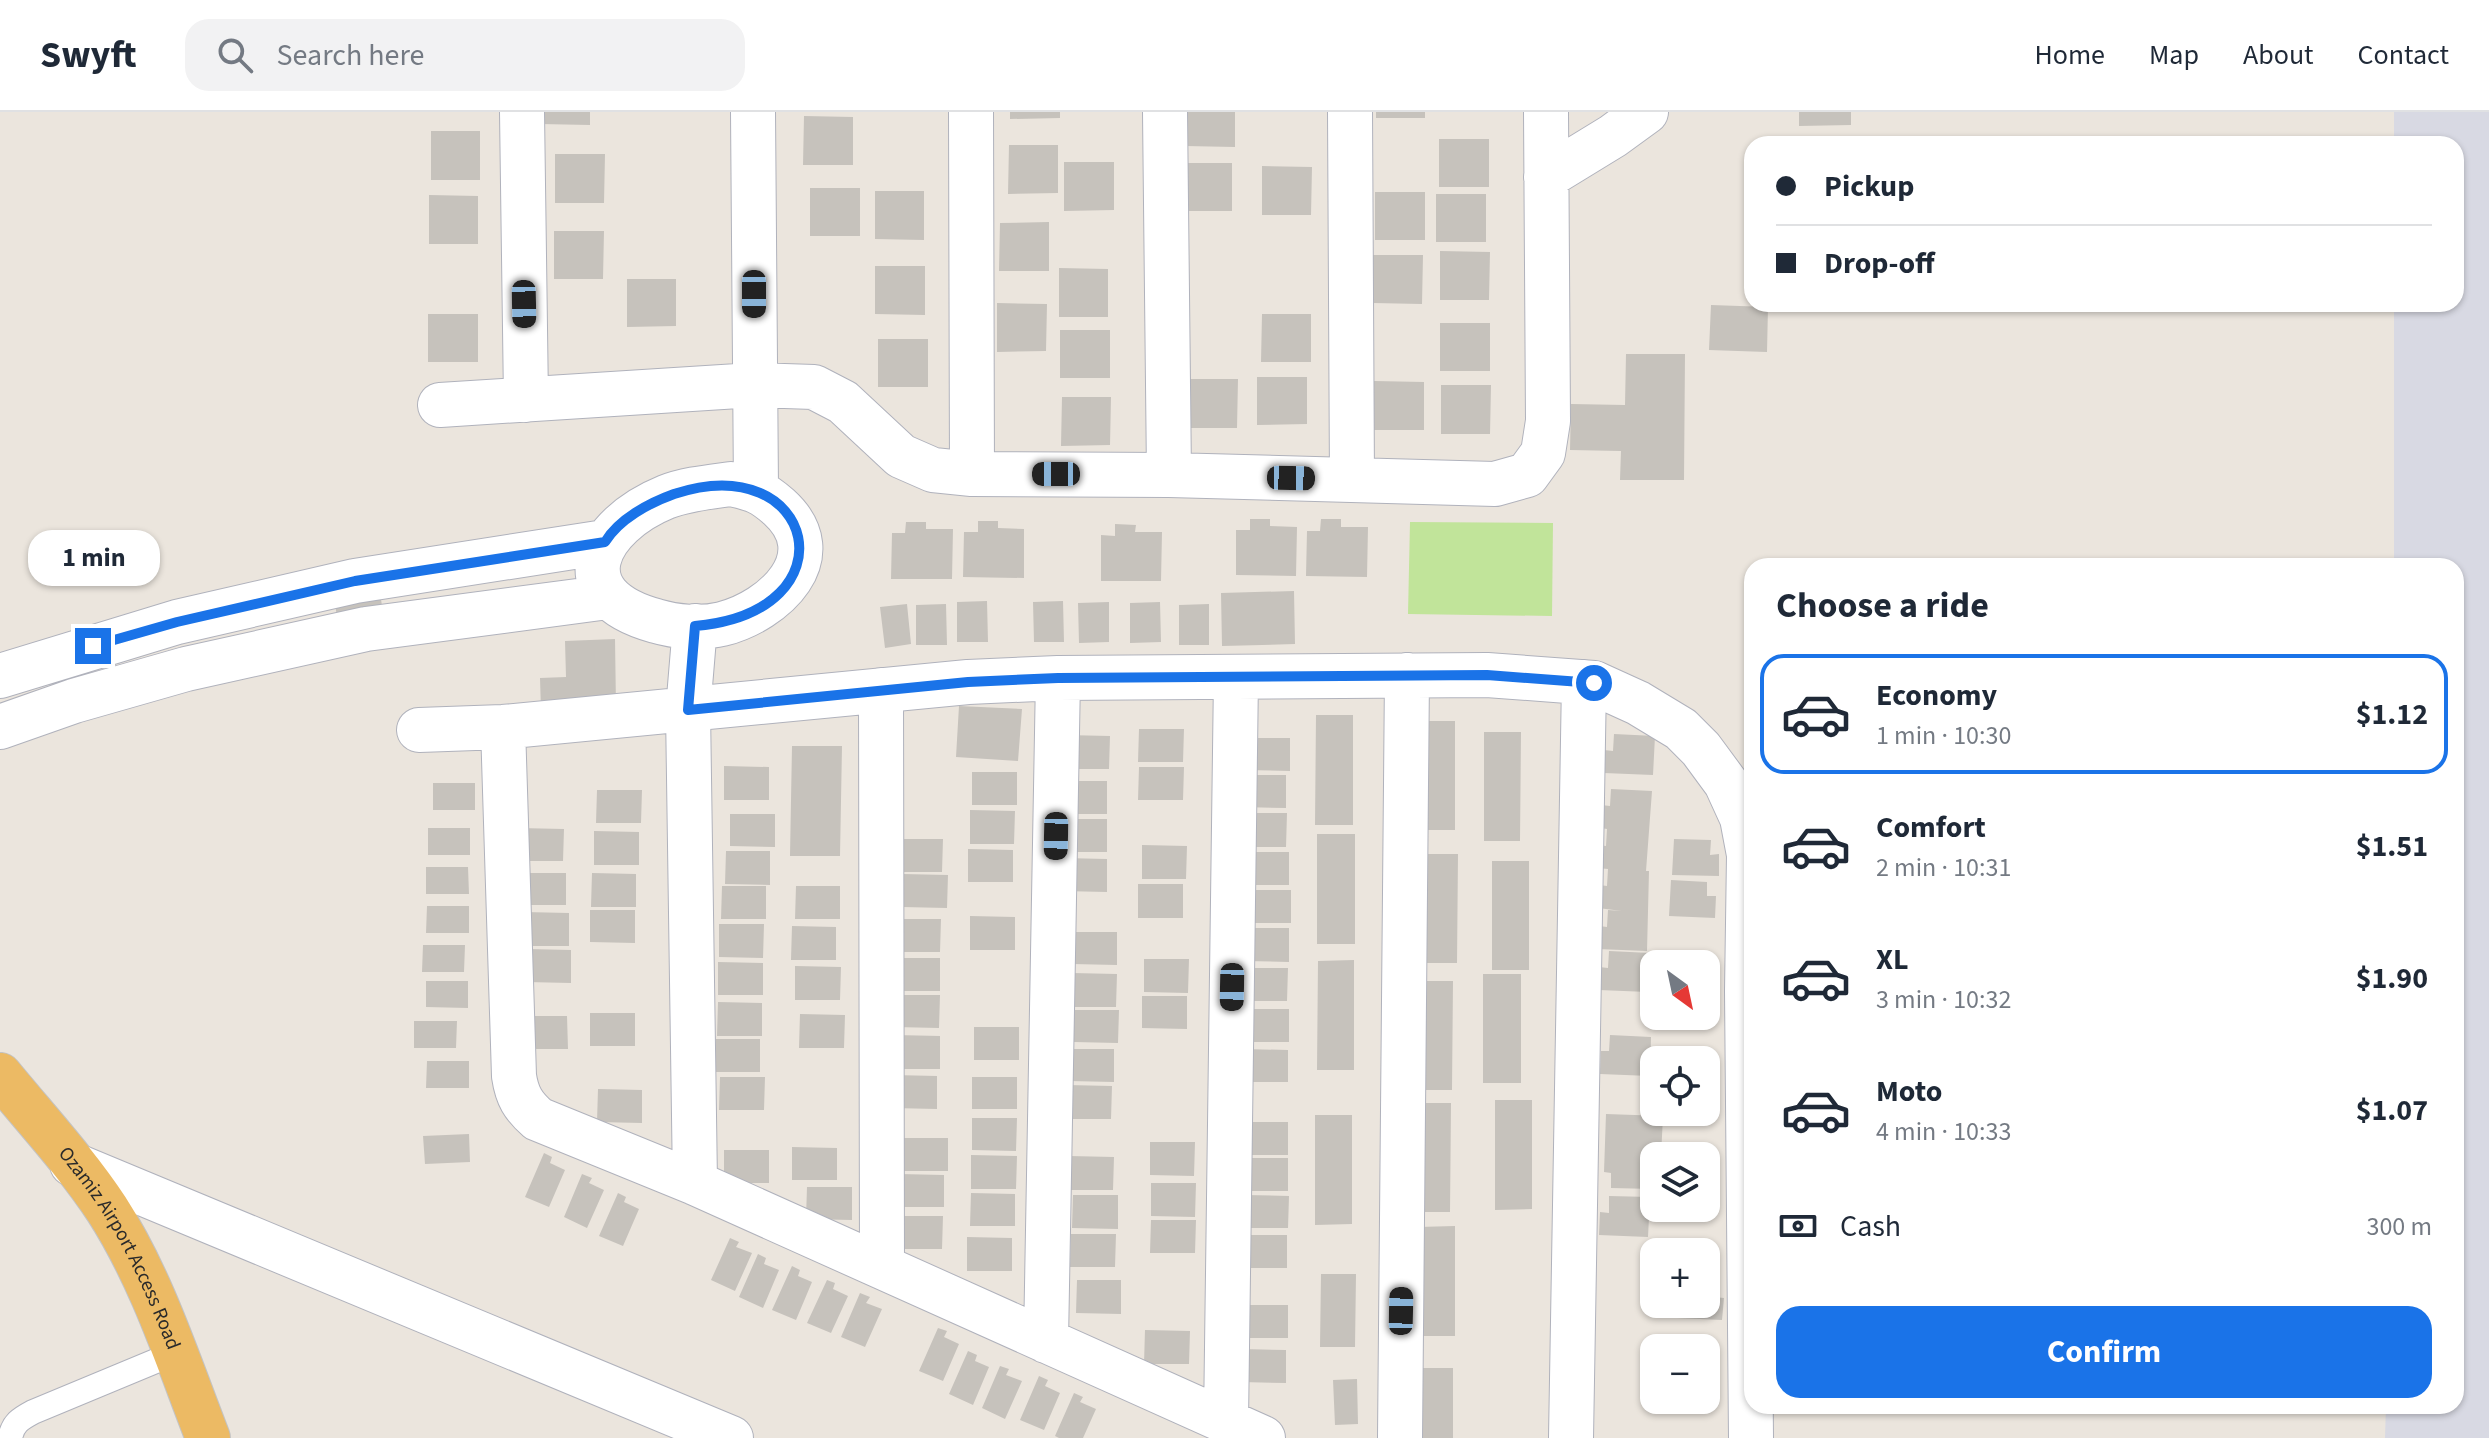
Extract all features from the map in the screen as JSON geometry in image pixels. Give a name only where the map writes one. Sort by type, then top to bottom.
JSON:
[{"type":"highway","name":"Ozamiz Airport Access Road","points":[[0,1075],[106,1208],[131,1250],[208,1438]]},
{"type":"street","points":[[522,112],[526,400]]},
{"type":"street","points":[[753,112],[756,489]]},
{"type":"street","points":[[971,112],[972,474]]},
{"type":"street","points":[[1165,112],[1169,475]]},
{"type":"street","points":[[1350,112],[1352,480]]},
{"type":"street","points":[[440,405],[754,385],[814,387],[843,402],[901,456],[933,470],[972,474],[1169,475],[1495,484],[1527,475],[1543,453],[1548,421],[1546,112]]},
{"type":"street","points":[[1546,177],[1646,112]]},
{"type":"street","points":[[731,484],[756,489],[787,515],[799,533],[800,554],[792,580],[773,600],[749,614],[722,624],[695,626],[668,624],[642,617],[608,597],[597,574],[599,557],[611,532],[625,521],[665,498],[693,488],[731,484]]},
{"type":"street","points":[[0,676],[177,622],[355,581],[605,542]]},
{"type":"street","points":[[289,597],[299,644]]},
{"type":"street","points":[[0,727],[88,697],[186,669],[366,629],[608,597]]},
{"type":"street","points":[[695,626],[688,710],[695,1183]]},
{"type":"street","points":[[1400,1438],[1407,675]]},
{"type":"street","points":[[419,730],[503,727],[968,682],[1058,678],[1487,675],[1584,682],[1594,683],[1638,703],[1681,729],[1701,749],[1726,783],[1744,829]]},
{"type":"street","points":[[503,727],[517,1095],[526,1109],[538,1119],[695,1183],[1244,1430],[1236,677]]},
{"type":"street","points":[[1046,1341],[1058,678]]},
{"type":"street","points":[[1571,1438],[1584,682]]},
{"type":"street","points":[[881,690],[882,1267]]},
{"type":"street","points":[[72,1164],[731,1438]]},
{"type":"street","points":[[1751,1414],[1751,1438]]},
{"type":"lane","points":[[10,1438],[12,1427],[33,1412],[175,1353]]},
{"type":"shaded area","points":[[2394,112],[2489,112],[2489,1438],[2385,1438],[2386,1414],[2464,1414],[2464,558],[2394,558],[2394,312],[2464,312],[2464,136],[2394,136]]},
{"type":"green space","points":[[1410,522],[1553,523],[1552,616],[1408,614]]},
{"type":"building","points":[[540,112],[590,112],[590,125],[540,124]]},
{"type":"building","points":[[1010,112],[1060,112],[1060,118],[1010,119]]},
{"type":"building","points":[[1185,112],[1235,112],[1235,147],[1185,146]]},
{"type":"building","points":[[1376,112],[1425,112],[1425,118],[1376,118]]},
{"type":"building","points":[[1799,112],[1851,112],[1851,125],[1799,126]]},
{"type":"building","points":[[804,116],[853,117],[853,165],[803,165]]},
{"type":"building","points":[[431,131],[480,131],[480,180],[431,180]]},
{"type":"building","points":[[1439,139],[1489,139],[1489,187],[1439,187]]},
{"type":"building","points":[[1009,145],[1058,145],[1058,193],[1008,194]]},
{"type":"building","points":[[555,154],[605,154],[604,203],[555,203]]},
{"type":"building","points":[[1064,162],[1114,162],[1114,210],[1064,211]]},
{"type":"building","points":[[1183,163],[1232,163],[1232,211],[1182,211]]},
{"type":"building","points":[[1262,166],[1312,167],[1311,215],[1262,215]]},
{"type":"building","points":[[810,188],[860,188],[860,236],[810,236]]},
{"type":"building","points":[[875,191],[924,191],[924,240],[875,239]]},
{"type":"building","points":[[1375,192],[1425,192],[1425,240],[1375,240]]},
{"type":"building","points":[[1436,194],[1486,194],[1486,242],[1436,242]]},
{"type":"building","points":[[429,195],[478,196],[478,244],[429,244]]},
{"type":"building","points":[[1049,222],[1049,271],[999,271],[1000,223]]},
{"type":"building","points":[[554,231],[604,231],[603,279],[554,279]]},
{"type":"building","points":[[1440,251],[1490,252],[1489,300],[1440,300]]},
{"type":"building","points":[[1373,255],[1423,255],[1422,304],[1373,303]]},
{"type":"building","points":[[875,266],[925,266],[925,315],[875,314]]},
{"type":"building","points":[[1059,268],[1108,269],[1108,317],[1059,317]]},
{"type":"building","points":[[627,279],[676,279],[676,326],[627,327]]},
{"type":"building","points":[[997,303],[1047,304],[1046,351],[997,352]]},
{"type":"building","points":[[1711,305],[1744,306],[1744,312],[1768,312],[1767,352],[1709,350]]},
{"type":"building","points":[[428,314],[478,314],[478,362],[428,362]]},
{"type":"building","points":[[1262,314],[1311,314],[1311,362],[1261,362]]},
{"type":"building","points":[[1440,323],[1490,323],[1490,371],[1440,371]]},
{"type":"building","points":[[1060,330],[1110,330],[1110,378],[1060,378]]},
{"type":"building","points":[[878,339],[928,339],[928,387],[878,387]]},
{"type":"building","points":[[1626,354],[1685,354],[1684,480],[1620,480],[1621,451],[1570,450],[1571,404],[1625,405]]},
{"type":"building","points":[[1257,377],[1307,377],[1307,424],[1257,425]]},
{"type":"building","points":[[1188,379],[1238,379],[1237,428],[1188,428]]},
{"type":"building","points":[[1374,381],[1424,382],[1424,430],[1374,430]]},
{"type":"building","points":[[1441,385],[1491,385],[1490,434],[1441,434]]},
{"type":"building","points":[[1062,397],[1111,397],[1110,445],[1061,446]]},
{"type":"building","points":[[1250,519],[1270,519],[1270,526],[1297,527],[1296,576],[1236,575],[1236,530],[1250,530]]},
{"type":"building","points":[[1321,519],[1341,519],[1341,527],[1368,527],[1367,577],[1306,576],[1307,531],[1320,531]]},
{"type":"building","points":[[978,521],[998,521],[998,528],[1024,529],[1024,578],[963,577],[964,532],[978,532]]},
{"type":"building","points":[[906,522],[926,522],[926,529],[953,529],[952,579],[891,579],[892,533],[905,533]]},
{"type":"building","points":[[1115,524],[1136,525],[1135,532],[1162,532],[1161,581],[1101,581],[1101,535],[1115,536]]},
{"type":"building","points":[[379,588],[384,617],[338,625],[334,596]]},
{"type":"building","points":[[1294,591],[1295,644],[1222,646],[1221,593]]},
{"type":"building","points":[[987,601],[988,642],[957,642],[957,602]]},
{"type":"building","points":[[1063,601],[1064,642],[1034,642],[1033,602]]},
{"type":"building","points":[[1109,602],[1109,642],[1079,643],[1078,603]]},
{"type":"building","points":[[1160,602],[1161,642],[1130,643],[1130,603]]},
{"type":"building","points":[[907,604],[911,644],[885,648],[880,607]]},
{"type":"building","points":[[946,604],[947,645],[916,645],[916,605]]},
{"type":"building","points":[[1209,604],[1209,645],[1179,645],[1179,605]]},
{"type":"building","points":[[615,639],[616,707],[541,710],[540,678],[566,677],[565,641]]},
{"type":"building","points":[[959,706],[1022,709],[1018,761],[956,757]]},
{"type":"building","points":[[1316,715],[1353,715],[1353,825],[1315,825]]},
{"type":"building","points":[[1418,721],[1455,721],[1455,830],[1418,830]]},
{"type":"building","points":[[1139,729],[1184,729],[1183,762],[1138,762]]},
{"type":"building","points":[[1484,732],[1521,732],[1520,841],[1484,841]]},
{"type":"building","points":[[1614,734],[1655,736],[1653,775],[1604,773],[1604,750],[1613,751]]},
{"type":"building","points":[[1065,735],[1110,736],[1109,769],[1065,769]]},
{"type":"building","points":[[1245,738],[1290,738],[1290,771],[1244,770]]},
{"type":"building","points":[[792,746],[842,746],[840,856],[790,856]]},
{"type":"building","points":[[724,766],[769,767],[769,800],[724,800]]},
{"type":"building","points":[[1139,767],[1184,767],[1183,800],[1138,800]]},
{"type":"building","points":[[972,772],[1017,772],[1017,805],[972,805]]},
{"type":"building","points":[[1241,775],[1286,775],[1286,808],[1241,807]]},
{"type":"building","points":[[1063,781],[1107,781],[1107,814],[1062,814]]},
{"type":"building","points":[[433,783],[475,783],[475,810],[433,810]]},
{"type":"building","points":[[1611,789],[1652,791],[1646,871],[1649,871],[1647,950],[1597,949],[1599,926],[1607,927],[1608,910],[1622,911],[1598,908],[1599,885],[1607,886],[1608,869],[1597,868],[1597,845],[1606,846],[1607,829],[1601,828],[1601,805],[1610,806]]},
{"type":"building","points":[[597,790],[642,790],[641,823],[596,823]]},
{"type":"building","points":[[970,810],[1015,811],[1014,844],[970,844]]},
{"type":"building","points":[[1242,813],[1287,813],[1286,847],[1242,847]]},
{"type":"building","points":[[730,814],[775,814],[775,847],[730,846]]},
{"type":"building","points":[[1062,819],[1107,819],[1107,852],[1062,852]]},
{"type":"building","points":[[428,828],[470,828],[470,855],[428,855]]},
{"type":"building","points":[[518,828],[564,829],[563,861],[518,861]]},
{"type":"building","points":[[594,831],[639,832],[639,865],[594,865]]},
{"type":"building","points":[[1317,834],[1355,834],[1355,944],[1317,944]]},
{"type":"building","points":[[898,839],[943,839],[942,872],[897,872]]},
{"type":"building","points":[[1674,839],[1711,840],[1710,855],[1719,854],[1719,876],[1672,875]]},
{"type":"building","points":[[1142,845],[1187,846],[1186,879],[1142,879]]},
{"type":"building","points":[[968,849],[1013,850],[1013,882],[968,882]]},
{"type":"building","points":[[726,851],[770,851],[770,885],[725,884]]},
{"type":"building","points":[[1244,852],[1289,852],[1289,885],[1244,885]]},
{"type":"building","points":[[1421,854],[1458,854],[1457,963],[1420,963]]},
{"type":"building","points":[[1063,858],[1107,859],[1107,892],[1062,891]]},
{"type":"building","points":[[1492,861],[1529,861],[1529,970],[1492,970]]},
{"type":"building","points":[[426,867],[468,867],[469,894],[426,894]]},
{"type":"building","points":[[522,873],[566,873],[566,905],[521,905]]},
{"type":"building","points":[[592,873],[636,874],[636,907],[591,907]]},
{"type":"building","points":[[902,874],[948,875],[947,908],[902,907]]},
{"type":"building","points":[[1671,880],[1707,882],[1707,896],[1716,896],[1715,918],[1669,916]]},
{"type":"building","points":[[1138,884],[1183,884],[1183,918],[1138,918]]},
{"type":"building","points":[[722,886],[766,886],[766,919],[721,919]]},
{"type":"building","points":[[796,886],[840,886],[840,919],[795,919]]},
{"type":"building","points":[[1246,890],[1291,890],[1291,923],[1246,923]]},
{"type":"building","points":[[427,906],[469,906],[469,933],[426,933]]},
{"type":"building","points":[[590,910],[635,910],[635,943],[590,942]]},
{"type":"building","points":[[524,912],[569,913],[569,946],[524,946]]},
{"type":"building","points":[[970,916],[1015,917],[1015,950],[970,950]]},
{"type":"building","points":[[896,919],[941,919],[940,952],[896,952]]},
{"type":"building","points":[[719,924],[764,924],[763,958],[719,957]]},
{"type":"building","points":[[792,926],[836,927],[836,960],[791,960]]},
{"type":"building","points":[[1244,928],[1289,928],[1289,962],[1244,961]]},
{"type":"building","points":[[1072,932],[1117,932],[1117,965],[1072,964]]},
{"type":"building","points":[[423,945],[465,945],[464,972],[422,972]]},
{"type":"building","points":[[527,949],[571,950],[571,983],[526,982]]},
{"type":"building","points":[[1609,951],[1640,953],[1640,992],[1599,990],[1599,967],[1608,968]]},
{"type":"building","points":[[895,958],[940,958],[940,991],[894,991]]},
{"type":"building","points":[[1144,959],[1189,959],[1188,993],[1144,992]]},
{"type":"building","points":[[1354,960],[1354,1070],[1317,1070],[1318,961]]},
{"type":"building","points":[[718,962],[763,963],[763,995],[718,995]]},
{"type":"building","points":[[795,966],[841,967],[840,1000],[795,1000]]},
{"type":"building","points":[[1243,968],[1288,968],[1287,1001],[1243,1001]]},
{"type":"building","points":[[1072,973],[1117,974],[1116,1007],[1071,1007]]},
{"type":"building","points":[[1483,974],[1521,974],[1521,1083],[1483,1083]]},
{"type":"building","points":[[426,981],[468,981],[468,1008],[426,1007]]},
{"type":"building","points":[[1416,981],[1453,981],[1452,1090],[1416,1090]]},
{"type":"building","points":[[895,995],[940,995],[939,1028],[895,1027]]},
{"type":"building","points":[[1142,996],[1187,996],[1187,1029],[1142,1028]]},
{"type":"building","points":[[718,1002],[762,1003],[762,1036],[717,1036]]},
{"type":"building","points":[[1244,1009],[1289,1009],[1289,1042],[1244,1042]]},
{"type":"building","points":[[1074,1010],[1119,1010],[1118,1043],[1074,1042]]},
{"type":"building","points":[[590,1013],[635,1013],[635,1046],[590,1046]]},
{"type":"building","points":[[800,1014],[845,1015],[844,1048],[799,1048]]},
{"type":"building","points":[[523,1016],[567,1016],[568,1049],[522,1049]]},
{"type":"building","points":[[414,1021],[457,1021],[456,1048],[414,1048]]},
{"type":"building","points":[[974,1027],[1019,1027],[1019,1060],[974,1060]]},
{"type":"building","points":[[895,1035],[940,1036],[940,1069],[895,1069]]},
{"type":"building","points":[[1610,1035],[1651,1037],[1651,1046],[1640,1046],[1640,1076],[1600,1074],[1601,1051],[1609,1051]]},
{"type":"building","points":[[716,1039],[760,1039],[760,1072],[715,1072]]},
{"type":"building","points":[[1069,1049],[1114,1049],[1114,1082],[1069,1081]]},
{"type":"building","points":[[1243,1049],[1288,1050],[1288,1082],[1243,1082]]},
{"type":"building","points":[[427,1061],[469,1061],[469,1088],[426,1088]]},
{"type":"building","points":[[893,1075],[937,1076],[937,1109],[892,1108]]},
{"type":"building","points":[[720,1077],[765,1077],[764,1110],[719,1110]]},
{"type":"building","points":[[972,1077],[1017,1077],[1017,1109],[972,1109]]},
{"type":"building","points":[[1067,1085],[1112,1086],[1111,1119],[1066,1119]]},
{"type":"building","points":[[598,1089],[642,1090],[642,1123],[597,1122]]},
{"type":"building","points":[[1495,1100],[1532,1100],[1532,1209],[1495,1210]]},
{"type":"building","points":[[1414,1103],[1451,1103],[1450,1212],[1414,1212]]},
{"type":"building","points":[[1606,1114],[1640,1115],[1640,1126],[1662,1126],[1662,1142],[1640,1142],[1640,1189],[1611,1188],[1611,1173],[1604,1172]]},
{"type":"building","points":[[1315,1115],[1352,1115],[1352,1224],[1315,1225]]},
{"type":"building","points":[[972,1118],[1017,1118],[1016,1151],[972,1150]]},
{"type":"building","points":[[1243,1122],[1288,1122],[1288,1155],[1243,1155]]},
{"type":"building","points":[[469,1134],[470,1162],[425,1164],[423,1136]]},
{"type":"building","points":[[904,1138],[948,1138],[948,1171],[903,1171]]},
{"type":"building","points":[[1150,1142],[1195,1142],[1194,1176],[1150,1175]]},
{"type":"building","points":[[792,1147],[837,1148],[837,1180],[792,1180]]},
{"type":"building","points":[[724,1150],[769,1150],[769,1183],[724,1183]]},
{"type":"building","points":[[544,1153],[552,1157],[550,1163],[565,1170],[549,1207],[525,1197]]},
{"type":"building","points":[[971,1155],[1017,1156],[1016,1189],[971,1189]]},
{"type":"building","points":[[1069,1156],[1114,1157],[1113,1190],[1068,1190]]},
{"type":"building","points":[[1243,1158],[1288,1158],[1288,1191],[1242,1191]]},
{"type":"building","points":[[582,1174],[592,1178],[589,1183],[604,1190],[587,1228],[564,1217]]},
{"type":"building","points":[[899,1174],[944,1175],[944,1207],[899,1207]]},
{"type":"building","points":[[1151,1183],[1196,1183],[1195,1217],[1151,1216]]},
{"type":"building","points":[[807,1187],[852,1187],[852,1220],[806,1219]]},
{"type":"building","points":[[618,1193],[626,1197],[624,1202],[639,1209],[623,1246],[599,1236]]},
{"type":"building","points":[[971,1193],[1015,1194],[1015,1226],[970,1226]]},
{"type":"building","points":[[1073,1195],[1118,1195],[1118,1229],[1072,1228]]},
{"type":"building","points":[[1244,1195],[1289,1196],[1288,1228],[1243,1228]]},
{"type":"building","points":[[1609,1196],[1640,1197],[1640,1222],[1649,1222],[1648,1237],[1599,1235],[1600,1212],[1609,1213]]},
{"type":"building","points":[[898,1216],[943,1216],[942,1249],[898,1249]]},
{"type":"building","points":[[1151,1220],[1196,1220],[1195,1253],[1150,1253]]},
{"type":"building","points":[[1455,1226],[1455,1336],[1418,1336],[1418,1227]]},
{"type":"building","points":[[1071,1234],[1116,1234],[1115,1267],[1070,1267]]},
{"type":"building","points":[[1243,1235],[1287,1235],[1287,1268],[1242,1268]]},
{"type":"building","points":[[967,1237],[1012,1238],[1012,1271],[967,1271]]},
{"type":"building","points":[[730,1238],[739,1242],[736,1247],[752,1253],[735,1291],[711,1280]]},
{"type":"building","points":[[758,1254],[766,1258],[764,1264],[779,1270],[763,1308],[739,1297]]},
{"type":"building","points":[[792,1266],[800,1270],[798,1276],[812,1282],[796,1320],[772,1310]]},
{"type":"building","points":[[1321,1274],[1356,1274],[1355,1347],[1320,1347]]},
{"type":"building","points":[[827,1280],[835,1283],[833,1289],[848,1296],[831,1333],[807,1323]]},
{"type":"building","points":[[1077,1280],[1121,1280],[1121,1314],[1076,1313]]},
{"type":"building","points":[[860,1293],[870,1297],[866,1303],[882,1309],[865,1347],[841,1337]]},
{"type":"building","points":[[1720,1298],[1724,1298],[1722,1320],[1677,1318],[1720,1318]]},
{"type":"building","points":[[1243,1305],[1288,1305],[1288,1338],[1243,1338]]},
{"type":"building","points":[[938,1328],[947,1331],[944,1337],[959,1344],[943,1381],[919,1371]]},
{"type":"building","points":[[1145,1330],[1190,1331],[1189,1364],[1144,1364]]},
{"type":"building","points":[[1242,1349],[1286,1350],[1286,1383],[1241,1382]]},
{"type":"building","points":[[968,1351],[977,1355],[975,1361],[989,1367],[973,1405],[949,1394]]},
{"type":"building","points":[[1000,1366],[1009,1369],[1006,1375],[1022,1381],[1005,1419],[982,1408]]},
{"type":"building","points":[[1416,1368],[1453,1368],[1453,1438],[1416,1438]]},
{"type":"building","points":[[1039,1376],[1048,1380],[1045,1386],[1060,1393],[1044,1430],[1020,1420]]},
{"type":"building","points":[[1357,1379],[1358,1424],[1335,1425],[1333,1380]]},
{"type":"building","points":[[1074,1393],[1083,1397],[1080,1402],[1096,1409],[1083,1438],[1059,1438],[1055,1436]]},
{"type":"route","points":[[93,646],[177,622],[355,581],[605,542],[611,532],[625,521],[665,498],[693,488],[731,484],[756,489],[787,515],[799,533],[800,554],[792,580],[773,600],[749,614],[722,624],[695,626],[688,710],[968,682],[1058,678],[1487,675],[1594,683]]}]
